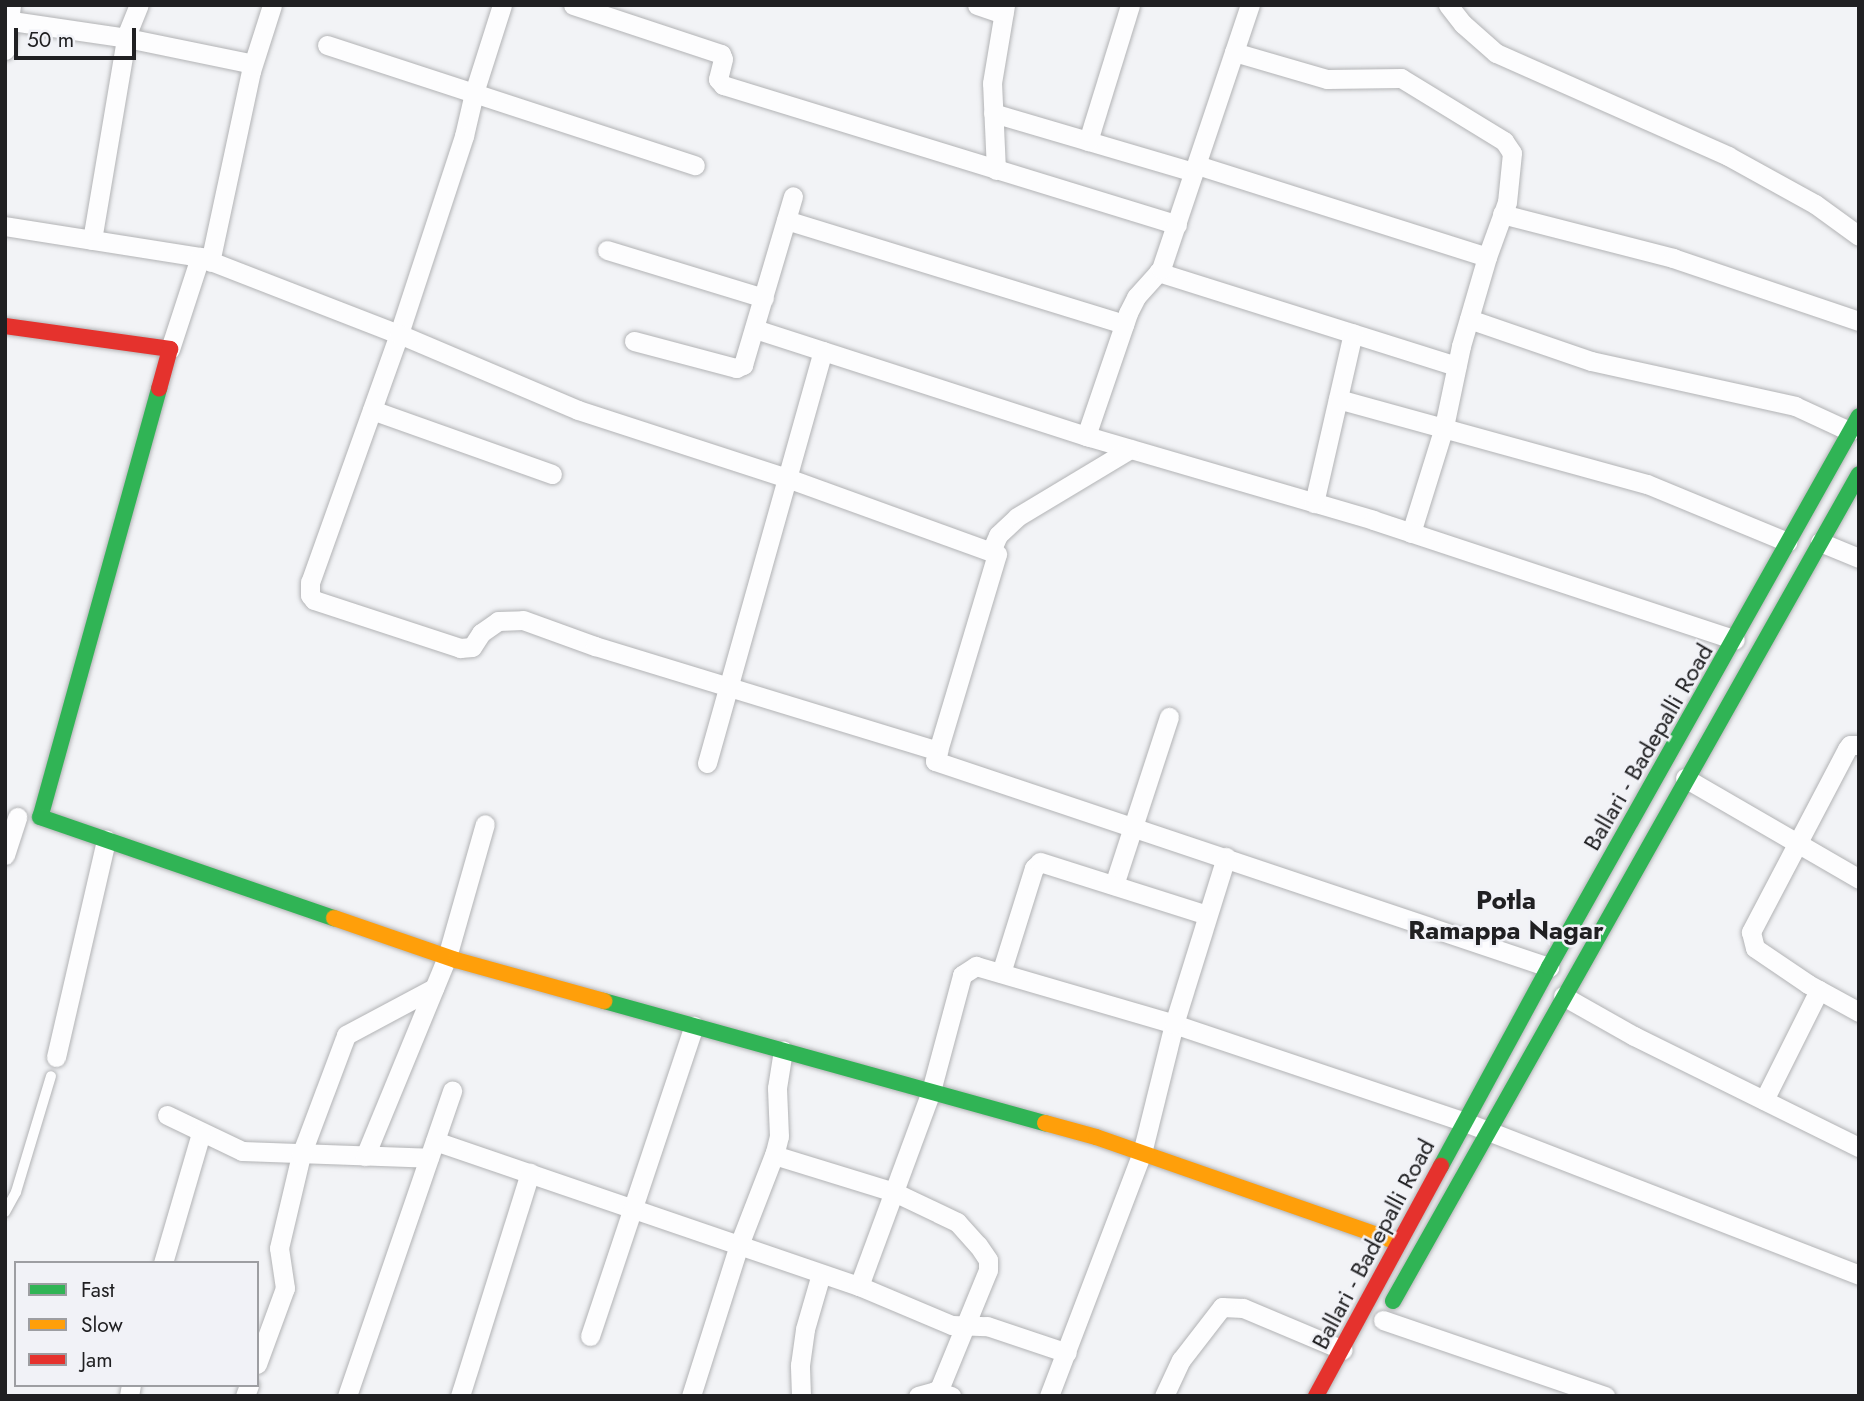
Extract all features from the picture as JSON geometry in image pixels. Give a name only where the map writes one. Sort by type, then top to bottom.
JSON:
[{"type":"main road","points":[[5,326],[170,349],[40,817],[447,957],[1096,1137],[1398,1242]]},
{"type":"main road","name":"Ballari - Badepalli Road","points":[[1316,1396],[1549,967],[1854,424]]},
{"type":"main road","name":"Ballari - Badepalli Road","points":[[1380,1325],[1685,778],[1859,474]]},
{"type":"street","points":[[92,240],[127,38],[139,5]]},
{"type":"street","points":[[170,349],[205,260],[251,71],[272,5]]},
{"type":"street","points":[[502,5],[474,93],[464,136],[399,334],[308,591],[314,600],[460,648],[472,647],[481,633],[498,621],[523,620],[594,646],[938,751]]},
{"type":"street","points":[[573,5],[721,54],[723,59],[718,79],[723,85],[1177,225]]},
{"type":"street","points":[[977,5],[1004,9],[992,83],[996,170]]},
{"type":"street","points":[[1088,141],[1130,5]]},
{"type":"street","points":[[1086,436],[1124,324],[1136,297],[1158,272],[1177,225],[1250,5]]},
{"type":"street","points":[[1451,7],[1463,24],[1496,53],[1728,156],[1815,204],[1859,236]]},
{"type":"street","points":[[5,50],[9,15],[246,61],[251,66],[251,71]]},
{"type":"street","points":[[327,46],[695,165]]},
{"type":"street","points":[[1234,52],[1327,79],[1396,77],[1438,100],[1509,146],[1513,172],[1469,319],[1444,427],[1411,533]]},
{"type":"street","points":[[993,113],[1196,169],[1487,257]]},
{"type":"street","points":[[635,341],[736,368],[745,362],[793,196]]},
{"type":"street","points":[[1502,214],[1673,258],[1859,321]]},
{"type":"street","points":[[786,220],[1124,324]]},
{"type":"street","points":[[5,226],[205,260],[399,334],[578,410],[790,479],[991,551],[997,554],[935,761],[1549,967]]},
{"type":"street","points":[[607,250],[764,298]]},
{"type":"street","points":[[1158,272],[1457,366]]},
{"type":"street","points":[[1469,319],[1591,361],[1795,406],[1854,424]]},
{"type":"street","points":[[755,329],[1086,436],[1411,533],[1735,640]]},
{"type":"street","points":[[1314,503],[1353,333]]},
{"type":"street","points":[[708,763],[790,479],[823,351]]},
{"type":"street","points":[[1338,399],[1647,484],[1788,542]]},
{"type":"street","points":[[372,410],[552,474]]},
{"type":"street","points":[[991,551],[998,535],[1017,517],[1130,449]]},
{"type":"street","points":[[1820,542],[1859,558]]},
{"type":"street","points":[[1114,885],[1169,717]]},
{"type":"street","points":[[1859,745],[1850,745],[1847,749],[1753,923],[1751,938],[1755,948],[1819,990],[1859,1012]]},
{"type":"street","points":[[1685,778],[1859,879]]},
{"type":"street","points":[[5,855],[11,815],[40,817]]},
{"type":"street","points":[[365,1156],[447,957],[485,824]]},
{"type":"street","points":[[54,1067],[106,839]]},
{"type":"street","points":[[1049,1396],[1142,1153],[1174,1024],[1226,857]]},
{"type":"street","points":[[1000,973],[1036,864],[1044,861],[1207,915]]},
{"type":"street","points":[[859,1286],[931,1091],[962,975],[976,966],[1174,1024],[1489,1130],[1859,1275]]},
{"type":"street","points":[[259,1359],[285,1288],[279,1248],[301,1155],[346,1035],[434,988]]},
{"type":"street","points":[[1764,1100],[1819,990]]},
{"type":"street","points":[[1563,996],[1634,1035],[1859,1147]]},
{"type":"street","points":[[590,1336],[694,1026]]},
{"type":"street","points":[[691,1396],[739,1245],[774,1155],[779,1136],[777,1088],[783,1050]]},
{"type":"street","points":[[347,1396],[452,1091]]},
{"type":"street","points":[[167,1115],[242,1152],[365,1156],[432,1150],[530,1173],[859,1286],[943,1322],[966,1327],[987,1326],[1067,1353]]},
{"type":"street","points":[[164,1261],[201,1133]]},
{"type":"street","points":[[774,1155],[894,1192],[957,1222],[988,1260],[988,1269],[966,1327],[936,1395]]},
{"type":"street","points":[[460,1396],[530,1173]]},
{"type":"street","points":[[801,1396],[800,1365],[805,1329],[821,1274]]},
{"type":"street","points":[[1164,1396],[1181,1360],[1222,1307],[1243,1308],[1343,1350]]},
{"type":"street","points":[[1380,1325],[1605,1396]]},
{"type":"lane","points":[[5,1212],[16,1192],[54,1067]]},
{"type":"traffic: fast","points":[[159,389],[40,817],[334,918]]},
{"type":"traffic: fast","points":[[1441,1166],[1549,967],[1859,416]]},
{"type":"traffic: fast","points":[[1393,1301],[1859,474]]},
{"type":"traffic: fast","points":[[604,1001],[1045,1123]]},
{"type":"traffic: slow","points":[[334,918],[456,960],[604,1001]]},
{"type":"traffic: slow","points":[[1045,1123],[1096,1137],[1398,1242]]},
{"type":"traffic: jam","points":[[5,326],[170,349],[159,389]]},
{"type":"traffic: jam","points":[[1316,1396],[1441,1166]]},
{"type":"district","name":"Potla Ramappa Nagar","points":[[1506,916]]}]
